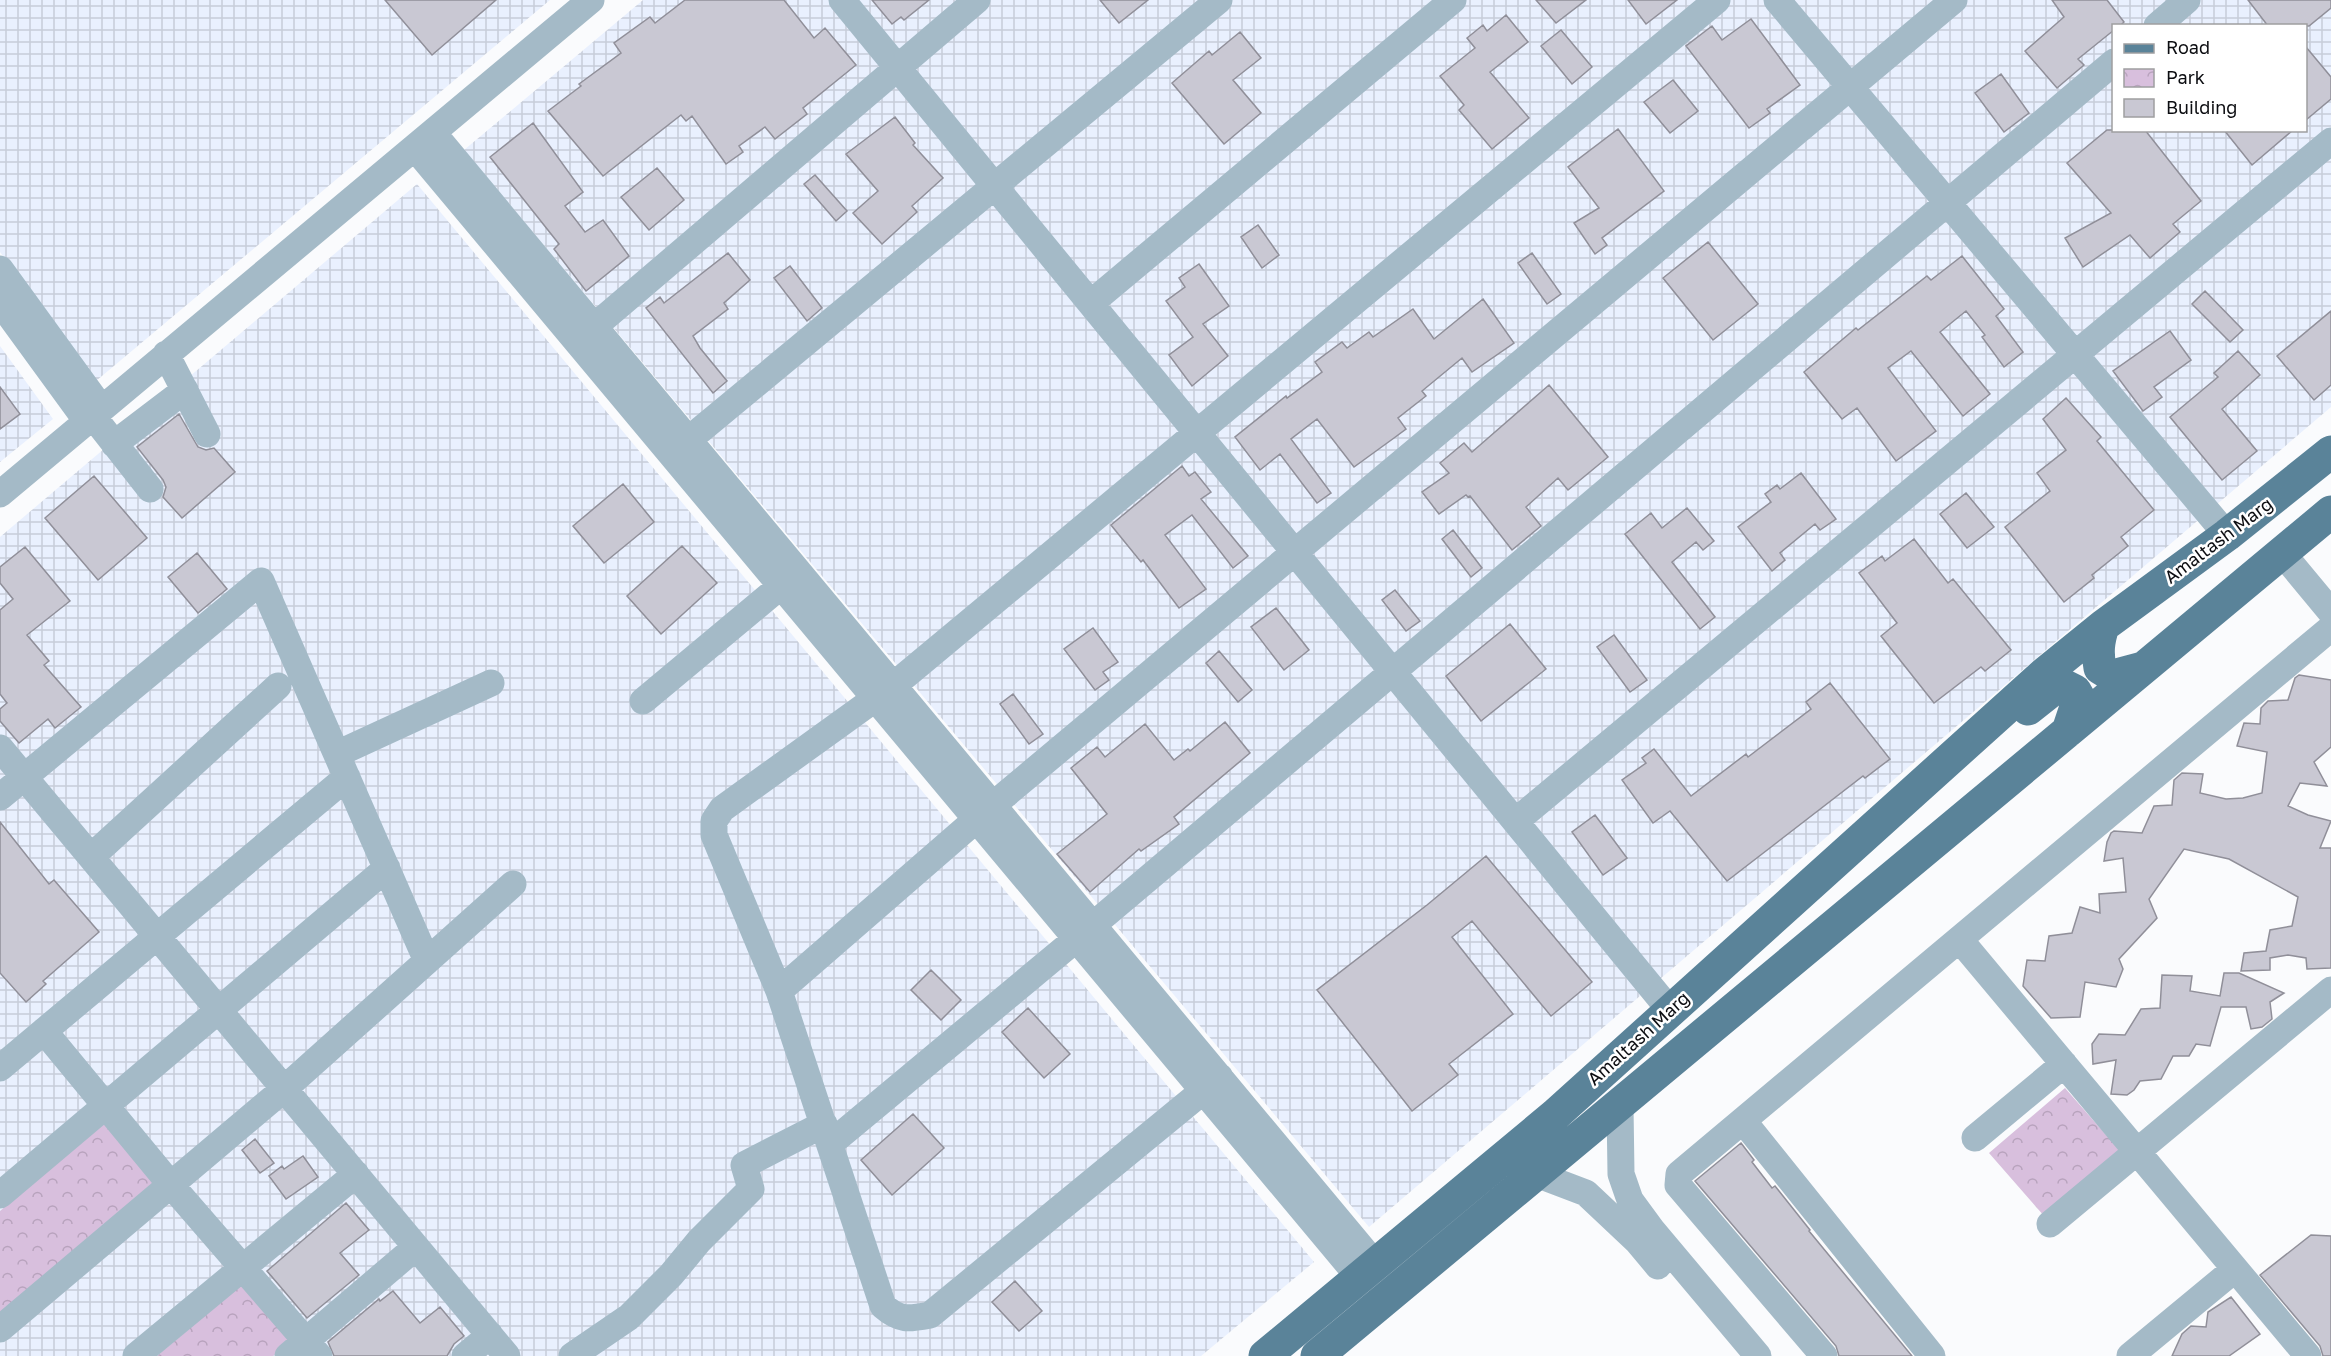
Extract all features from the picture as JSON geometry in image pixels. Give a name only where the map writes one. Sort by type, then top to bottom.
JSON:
[{"type":"main road","name":"Amaltash Marg","points":[[1265,1356],[1555,1115],[2045,673],[2103,626],[2227,535],[2331,452]]},
{"type":"main road","name":"Amaltash Marg","points":[[1317,1356],[1536,1174],[1907,877],[2068,731],[2331,512]]},
{"type":"main road","name":"Amaltash Marg","points":[[2103,626],[2097,655],[2100,669],[2113,676],[2143,668]]},
{"type":"main road","points":[[2002,711],[2025,711],[2052,690],[2066,686],[2075,691],[2079,698],[2068,731]]},
{"type":"street","points":[[0,494],[591,0]]},
{"type":"street","points":[[842,0],[1669,1010]]},
{"type":"street","points":[[585,334],[977,0]]},
{"type":"street","points":[[680,447],[1219,0]]},
{"type":"street","points":[[1091,303],[1452,0]]},
{"type":"street","points":[[1212,1084],[930,1315],[913,1318],[894,1316],[884,1305],[778,991],[714,835],[714,821],[722,808],[885,692],[1717,0]]},
{"type":"street","points":[[1777,0],[2227,535]]},
{"type":"street","points":[[778,991],[985,812],[1954,0]]},
{"type":"street","points":[[2159,24],[2187,0]]},
{"type":"street","points":[[572,1356],[629,1317],[751,1188],[744,1166],[827,1134],[1085,932],[2112,64]]},
{"type":"street","points":[[424,140],[1367,1271]]},
{"type":"street","points":[[1516,821],[2331,141]]},
{"type":"street","points":[[0,269],[93,414],[150,489]]},
{"type":"street","points":[[0,302],[93,414]]},
{"type":"street","points":[[166,354],[207,434]]},
{"type":"street","points":[[114,444],[185,390]]},
{"type":"street","points":[[2282,553],[2331,612]]},
{"type":"street","points":[[643,701],[790,579]]},
{"type":"street","points":[[0,797],[261,581],[427,961]]},
{"type":"street","points":[[1824,1356],[1678,1185],[1679,1174],[1744,1122],[2331,628]]},
{"type":"street","points":[[0,1068],[157,936],[342,766],[491,682]]},
{"type":"street","points":[[91,857],[278,686]]},
{"type":"street","points":[[0,748],[507,1356]]},
{"type":"street","points":[[0,1195],[387,868]]},
{"type":"street","points":[[0,1329],[284,1089],[513,884]]},
{"type":"street","points":[[1960,940],[2308,1356]]},
{"type":"street","points":[[2050,1224],[2331,990]]},
{"type":"street","points":[[44,1031],[243,1268],[304,1351],[416,1247]]},
{"type":"street","points":[[1976,1138],[2064,1064]]},
{"type":"street","points":[[1594,1199],[1608,1201],[1617,1198],[1620,1193],[1622,1181],[1620,1106]]},
{"type":"street","points":[[1744,1122],[1932,1356]]},
{"type":"street","points":[[136,1356],[356,1174]]},
{"type":"street","points":[[1536,1174],[1586,1193],[1594,1199],[1724,1329],[1758,1356]]},
{"type":"street","points":[[1622,1181],[1630,1200],[1724,1329],[1735,1356]]},
{"type":"street","points":[[2134,1355],[2235,1269]]},
{"type":"street","points":[[465,1356],[490,1335]]},
{"type":"shaded area","points":[[0,0],[550,0],[96,381],[0,252]]},
{"type":"shaded area","points":[[643,0],[2331,0],[2331,407],[1369,1227],[464,150]]},
{"type":"shaded area","points":[[417,184],[1314,1262],[1201,1356],[0,1356],[0,537]]},
{"type":"shaded area","points":[[0,346],[53,419],[0,462]]},
{"type":"green space","points":[[2065,1088],[2121,1152],[2045,1217],[1989,1153]]},
{"type":"green space","points":[[106,1122],[158,1184],[0,1317],[0,1211]]},
{"type":"green space","points":[[242,1284],[291,1341],[273,1356],[157,1356]]},
{"type":"building","points":[[385,0],[496,0],[432,55]]},
{"type":"building","points":[[685,0],[784,0],[814,38],[825,28],[856,65],[803,108],[807,114],[775,139],[765,127],[739,146],[743,152],[726,164],[692,116],[686,121],[681,115],[603,176],[548,111],[581,86],[579,84],[621,53],[614,43],[650,17],[655,23]]},
{"type":"building","points":[[872,0],[929,0],[904,20],[901,17],[892,24]]},
{"type":"building","points":[[1100,0],[1148,0],[1119,23]]},
{"type":"building","points":[[1536,0],[1586,0],[1556,23]]},
{"type":"building","points":[[1628,0],[1677,0],[1646,24]]},
{"type":"building","points":[[2052,0],[2107,0],[2124,22],[2112,24],[2112,32],[2078,59],[2084,65],[2057,88],[2025,51],[2064,17]]},
{"type":"building","points":[[2248,0],[2331,0],[2331,8],[2309,26],[2307,24],[2266,24]]},
{"type":"building","points":[[1506,15],[1528,42],[1490,72],[1529,118],[1492,149],[1459,110],[1464,105],[1440,76],[1475,48],[1467,38],[1483,25],[1487,31]]},
{"type":"building","points":[[1751,19],[1800,85],[1767,109],[1770,113],[1749,128],[1686,46],[1712,26],[1722,40]]},
{"type":"building","points":[[1561,30],[1592,67],[1572,84],[1541,46]]},
{"type":"building","points":[[1240,32],[1261,58],[1233,80],[1261,113],[1224,144],[1172,83],[1209,51],[1212,55]]},
{"type":"building","points":[[2307,48],[2331,77],[2331,99],[2307,119]]},
{"type":"building","points":[[2001,74],[2029,113],[2004,132],[1975,93]]},
{"type":"building","points":[[1673,80],[1698,111],[1670,133],[1644,102]]},
{"type":"building","points":[[895,117],[915,143],[913,145],[943,178],[912,206],[917,212],[882,244],[853,213],[878,191],[846,154]]},
{"type":"building","points":[[533,123],[583,192],[565,206],[585,232],[603,220],[629,256],[586,291],[554,249],[559,244],[490,157]]},
{"type":"building","points":[[1618,129],[1664,191],[1602,238],[1607,245],[1595,254],[1574,223],[1599,208],[1568,167]]},
{"type":"building","points":[[2107,130],[2147,132],[2201,201],[2173,224],[2180,232],[2150,258],[2130,235],[2083,267],[2065,238],[2111,213],[2067,163]]},
{"type":"building","points":[[2226,132],[2291,132],[2252,165]]},
{"type":"building","points":[[657,168],[684,200],[649,230],[621,197]]},
{"type":"building","points":[[815,175],[847,211],[836,221],[804,184]]},
{"type":"building","points":[[1258,225],[1279,255],[1262,268],[1241,237]]},
{"type":"building","points":[[1708,242],[1758,304],[1713,340],[1663,278]]},
{"type":"building","points":[[728,253],[750,280],[724,303],[728,309],[693,336],[727,381],[713,393],[646,308],[660,297],[664,303]]},
{"type":"building","points":[[1532,253],[1561,294],[1547,304],[1518,263]]},
{"type":"building","points":[[1962,256],[2004,309],[1996,316],[2023,352],[2004,367],[1982,337],[1985,335],[1966,311],[1940,332],[1990,394],[1963,416],[1911,351],[1888,368],[1936,431],[1896,461],[1857,408],[1842,419],[1804,372],[1856,328],[1858,330],[1927,276],[1931,280]]},
{"type":"building","points":[[1199,264],[1229,306],[1203,324],[1228,356],[1192,386],[1169,355],[1193,337],[1166,301],[1185,287],[1179,278]]},
{"type":"building","points":[[790,266],[822,308],[807,321],[774,278]]},
{"type":"building","points":[[2205,291],[2243,330],[2230,342],[2192,304]]},
{"type":"building","points":[[1483,299],[1514,343],[1472,372],[1462,358],[1422,391],[1426,396],[1398,418],[1406,429],[1394,438],[1354,467],[1317,419],[1291,439],[1331,493],[1317,503],[1280,454],[1260,470],[1235,437],[1286,396],[1287,398],[1322,372],[1315,362],[1342,342],[1347,348],[1369,332],[1373,337],[1413,309],[1434,339]]},
{"type":"building","points":[[2331,311],[2331,385],[2314,400],[2277,356]]},
{"type":"building","points":[[2170,331],[2191,360],[2154,387],[2162,397],[2143,411],[2113,371]]},
{"type":"building","points":[[2238,351],[2260,375],[2222,409],[2257,451],[2222,480],[2170,417],[2218,377],[2214,373]]},
{"type":"building","points":[[1549,385],[1608,457],[1568,490],[1558,478],[1526,507],[1541,526],[1512,550],[1470,496],[1466,495],[1439,514],[1422,492],[1449,473],[1440,463],[1464,443],[1472,452]]},
{"type":"building","points":[[0,387],[20,414],[0,429]]},
{"type":"building","points":[[2066,398],[2101,437],[2097,441],[2154,510],[2121,537],[2128,546],[2092,575],[2094,578],[2064,602],[2005,527],[2050,491],[2037,473],[2066,450],[2043,419]]},
{"type":"building","points":[[179,414],[198,447],[206,450],[214,448],[235,472],[182,518],[163,497],[166,487],[163,480],[137,447]]},
{"type":"building","points":[[1182,466],[1189,476],[1195,472],[1211,492],[1201,499],[1248,556],[1233,568],[1192,515],[1165,535],[1206,589],[1179,608],[1143,560],[1141,562],[1111,525]]},
{"type":"building","points":[[1801,473],[1836,519],[1820,530],[1815,524],[1780,553],[1785,560],[1772,571],[1738,527],[1771,502],[1765,494],[1777,485],[1780,489]]},
{"type":"building","points":[[94,476],[147,538],[98,580],[45,518]]},
{"type":"building","points":[[623,484],[654,522],[604,563],[573,526]]},
{"type":"building","points":[[1966,493],[1994,527],[1967,548],[1940,514]]},
{"type":"building","points":[[1687,508],[1714,541],[1703,550],[1696,542],[1672,562],[1715,617],[1700,629],[1625,534],[1651,513],[1662,528]]},
{"type":"building","points":[[1453,530],[1482,568],[1471,577],[1442,539]]},
{"type":"building","points":[[1914,539],[1948,583],[1953,579],[2011,650],[1985,671],[1981,667],[1934,703],[1881,636],[1897,623],[1859,573],[1882,556],[1885,561]]},
{"type":"building","points":[[682,546],[717,583],[661,634],[627,596]]},
{"type":"building","points":[[25,547],[70,601],[27,635],[49,661],[44,665],[81,707],[55,728],[48,719],[19,743],[0,721],[0,709],[7,703],[0,694],[0,610],[13,599],[0,583],[0,567]]},
{"type":"building","points":[[197,553],[227,589],[198,613],[168,577]]},
{"type":"building","points":[[1395,590],[1420,621],[1406,631],[1382,600]]},
{"type":"building","points":[[1276,608],[1309,650],[1284,670],[1251,627]]},
{"type":"building","points":[[1510,624],[1546,669],[1481,721],[1446,676]]},
{"type":"building","points":[[1093,628],[1118,662],[1103,672],[1109,680],[1095,690],[1064,649]]},
{"type":"building","points":[[1614,635],[1647,680],[1630,692],[1597,647]]},
{"type":"building","points":[[1219,651],[1252,690],[1238,702],[1206,663]]},
{"type":"building","points":[[2299,675],[2331,680],[2331,747],[2314,762],[2327,786],[2300,783],[2288,806],[2308,815],[2331,821],[2320,848],[2331,848],[2331,968],[2307,969],[2306,958],[2288,955],[2270,958],[2270,970],[2241,971],[2244,953],[2266,951],[2270,930],[2292,926],[2298,897],[2229,859],[2184,849],[2149,899],[2157,918],[2119,959],[2123,969],[2116,987],[2085,982],[2080,1017],[2051,1018],[2023,986],[2027,960],[2045,961],[2049,936],[2072,933],[2080,907],[2100,913],[2099,894],[2126,892],[2123,858],[2104,861],[2111,833],[2114,831],[2142,833],[2154,806],[2172,805],[2174,780],[2182,773],[2203,774],[2200,793],[2226,799],[2243,798],[2262,793],[2267,752],[2237,746],[2244,723],[2260,724],[2261,708],[2268,701],[2288,700],[2295,678]]},
{"type":"building","points":[[1830,683],[1890,759],[1865,778],[1863,776],[1727,881],[1670,811],[1653,823],[1622,780],[1646,763],[1642,758],[1654,749],[1691,796],[1746,754],[1748,757],[1811,709],[1806,702]]},
{"type":"building","points":[[1013,694],[1043,734],[1029,744],[1000,704]]},
{"type":"building","points":[[1225,722],[1250,753],[1174,817],[1179,824],[1141,851],[1139,849],[1090,892],[1057,854],[1107,814],[1071,768],[1097,747],[1105,757],[1145,724],[1174,760],[1188,749],[1190,751]]},
{"type":"building","points":[[1595,815],[1627,858],[1603,875],[1572,832]]},
{"type":"building","points":[[0,822],[49,884],[54,880],[99,932],[43,981],[46,984],[26,1002],[0,973]]},
{"type":"building","points":[[1486,856],[1592,982],[1551,1016],[1472,921],[1452,937],[1513,1014],[1449,1064],[1458,1075],[1412,1111],[1317,990]]},
{"type":"building","points":[[931,970],[961,1000],[941,1020],[911,990]]},
{"type":"building","points":[[2224,973],[2239,973],[2284,993],[2270,1002],[2272,1019],[2262,1027],[2251,1029],[2246,1007],[2221,1007],[2210,1046],[2196,1044],[2189,1056],[2173,1056],[2161,1079],[2140,1081],[2127,1095],[2111,1094],[2116,1060],[2093,1064],[2092,1044],[2099,1034],[2125,1035],[2141,1009],[2160,1008],[2162,975],[2192,976],[2190,991],[2220,996]]},
{"type":"building","points":[[1028,1008],[1070,1054],[1044,1078],[1002,1032]]},
{"type":"building","points":[[913,1114],[944,1148],[892,1195],[861,1160]]},
{"type":"building","points":[[255,1139],[274,1163],[260,1173],[242,1150]]},
{"type":"building","points":[[1741,1143],[1772,1188],[1775,1186],[1912,1356],[1839,1356],[1836,1346],[1695,1181]]},
{"type":"building","points":[[303,1156],[318,1177],[286,1199],[269,1176],[282,1166],[284,1169]]},
{"type":"building","points":[[346,1203],[369,1230],[340,1253],[359,1275],[307,1318],[267,1271]]},
{"type":"building","points":[[2311,1235],[2331,1236],[2331,1356],[2323,1356],[2320,1346],[2260,1275]]},
{"type":"building","points":[[1015,1281],[1042,1311],[1019,1331],[992,1302]]},
{"type":"building","points":[[393,1291],[420,1323],[440,1307],[464,1336],[454,1344],[447,1356],[334,1356],[328,1342],[379,1299],[380,1301]]},
{"type":"building","points":[[2231,1297],[2260,1334],[2229,1356],[2172,1356],[2182,1334],[2191,1326],[2206,1327],[2208,1312]]}]
